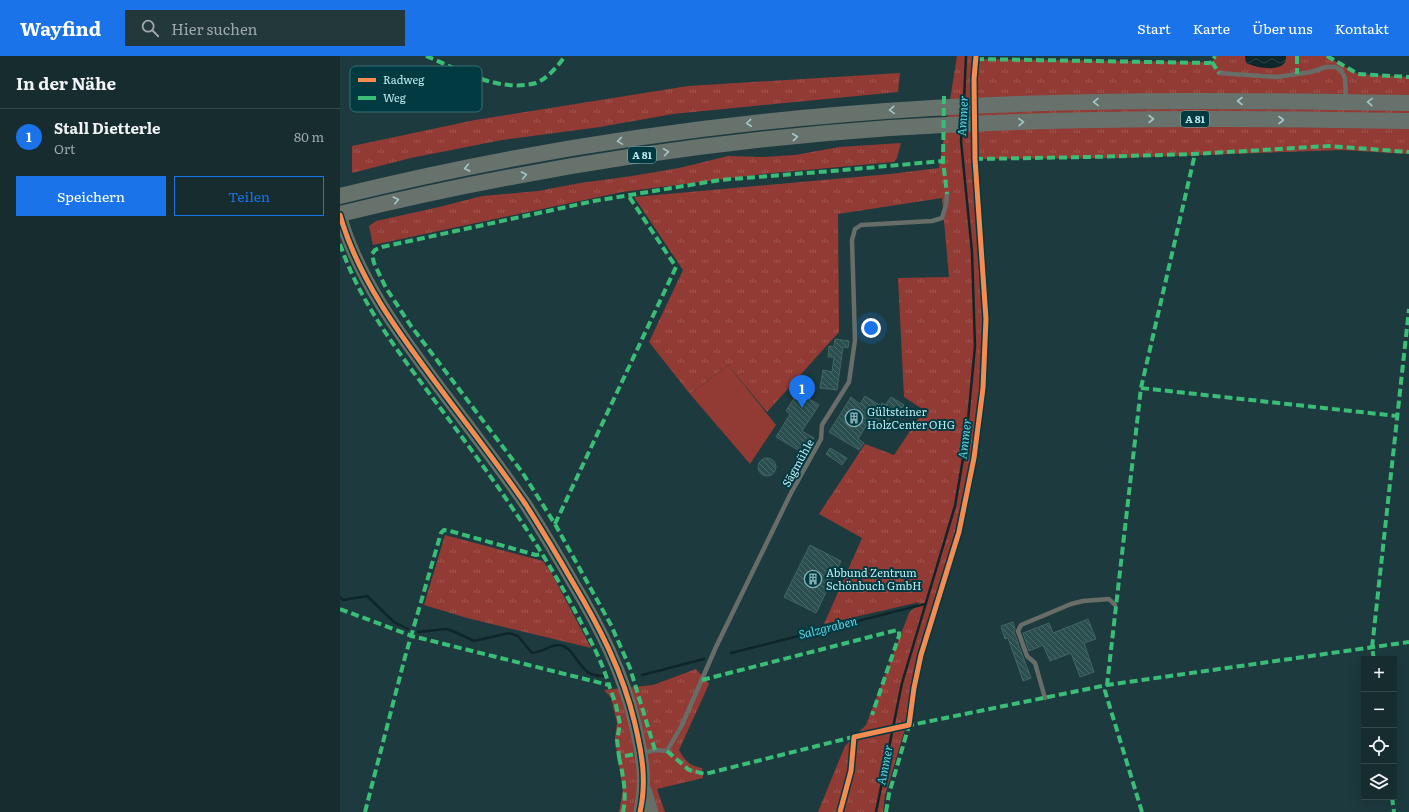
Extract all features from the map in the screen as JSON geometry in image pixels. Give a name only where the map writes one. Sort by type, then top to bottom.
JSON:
[{"type":"highway","name":"A 81","points":[[347,194],[409,179],[526,156],[662,134],[796,118],[931,108],[1129,101],[1409,103]]},
{"type":"highway","name":"A 81","points":[[340,214],[412,197],[528,174],[657,153],[798,136],[982,123],[1197,119],[1409,121]]},
{"type":"street","points":[[340,214],[350,243],[362,269],[386,311],[418,359],[484,446],[525,504],[605,638],[627,695],[641,753],[644,788],[652,812]]},
{"type":"street","points":[[640,812],[644,788]]},
{"type":"lane","points":[[1219,73],[1278,77],[1311,72],[1326,67],[1335,67],[1341,70],[1345,78],[1346,102]]},
{"type":"lane","name":"Sägmühle","points":[[641,753],[655,750],[667,751],[682,725],[716,647],[790,495],[821,439],[822,425],[849,382],[856,340],[852,240],[854,229],[861,225],[937,220],[942,218],[946,205],[947,194]]},
{"type":"lane","points":[[1046,698],[1035,663],[1027,656],[1018,630],[1021,625],[1071,604],[1083,601],[1109,599],[1115,605]]},
{"type":"green space","points":[[957,56],[976,56],[976,59],[1212,62],[1216,56],[1326,56],[1358,74],[1409,77],[1409,154],[1342,150],[1118,158],[975,159],[986,319],[983,388],[971,459],[955,532],[939,588],[917,654],[909,716],[885,795],[883,812],[818,812],[845,746],[866,725],[909,613],[920,602],[824,624],[862,538],[819,514],[865,444],[894,455],[924,410],[904,397],[898,278],[949,277],[942,198],[838,214],[839,332],[767,412],[728,365],[690,394],[649,342],[683,270],[634,197],[890,174],[939,168]]},
{"type":"green space","points":[[900,73],[898,92],[673,114],[600,127],[502,140],[411,158],[352,173],[352,146],[475,120],[688,86]]},
{"type":"green space","points":[[901,143],[897,158],[894,162],[763,174],[622,192],[373,245],[369,226],[376,221],[482,196],[538,191],[580,183],[632,176],[679,168],[728,156],[763,157],[795,155],[839,147]]},
{"type":"green space","points":[[728,365],[776,425],[750,464],[690,394]]},
{"type":"green space","points":[[445,535],[543,561],[552,574],[591,648],[467,618],[424,605]]},
{"type":"green space","points":[[696,669],[709,684],[679,750],[688,762],[694,766],[702,768],[703,778],[657,789],[665,812],[619,812],[623,790],[615,737],[617,723],[611,698],[604,690],[653,685]]},
{"type":"water","points":[[1245,56],[1286,56],[1285,62],[1282,65],[1264,68],[1246,63]]},
{"type":"building","points":[[835,339],[849,341],[848,348],[843,347],[837,390],[820,388],[823,370],[832,372],[834,357],[828,357],[829,346],[834,347]]},
{"type":"building","points":[[798,392],[819,405],[802,431],[814,438],[805,454],[776,437],[790,414],[786,411]]},
{"type":"building","name":"Gültsteiner HolzCenter OHG","points":[[865,396],[881,406],[882,403],[885,405],[891,397],[904,405],[897,417],[892,414],[884,426],[871,418],[858,439],[864,443],[859,450],[829,432],[851,397],[860,404]]},
{"type":"building","points":[[830,448],[847,458],[842,465],[826,454]]},
{"type":"building","points":[[763,458],[771,458],[776,463],[774,474],[771,476],[763,476],[758,471],[758,463]]},
{"type":"building","name":"Abbund Zentrum Schönbuch GmbH","points":[[810,545],[841,561],[816,613],[784,597]]},
{"type":"building","points":[[1088,619],[1096,639],[1084,643],[1094,672],[1080,677],[1071,653],[1050,661],[1043,645],[1029,651],[1023,633],[1049,623],[1053,633]]},
{"type":"building","points":[[1013,622],[1015,629],[1014,632],[1031,678],[1023,681],[1008,638],[1005,639],[1001,626]]},
{"type":"waterway","name":"Ammer","points":[[964,100],[966,56]]},
{"type":"waterway","name":"Ammer","points":[[876,812],[902,683],[955,506],[966,441],[975,346],[972,252],[961,141],[962,129]]},
{"type":"waterway","name":"Salzgraben","points":[[340,597],[343,600],[367,596],[394,622],[408,629]]},
{"type":"waterway","name":"Salzgraben","points":[[731,653],[925,604]]},
{"type":"waterway","name":"Salzgraben","points":[[418,632],[446,629],[474,641],[509,633],[518,636],[532,653],[556,645],[564,646],[572,653],[586,671],[598,676],[603,676]]},
{"type":"waterway","name":"Salzgraben","points":[[642,675],[704,659]]},
{"type":"marked path","points":[[426,56],[450,66]]},
{"type":"marked path","points":[[482,79],[494,83],[508,85],[536,83],[548,75],[565,56]]},
{"type":"marked path","points":[[976,59],[1209,63],[1212,62],[1215,56]]},
{"type":"marked path","points":[[1297,56],[1297,74]]},
{"type":"marked path","points":[[1327,56],[1358,74],[1409,77]]},
{"type":"marked path","points":[[1212,62],[1219,73]]},
{"type":"marked path","points":[[944,96],[943,161],[947,194]]},
{"type":"marked path","points":[[975,159],[1195,154],[1329,146],[1409,152]]},
{"type":"marked path","points":[[1142,812],[1105,691],[1107,685],[1141,388],[1195,154]]},
{"type":"marked path","points":[[655,750],[630,668],[611,625],[555,524],[522,472],[411,326],[386,288],[374,263],[372,254],[375,250],[382,247],[594,201],[720,180],[943,161]]},
{"type":"marked path","points":[[555,524],[676,267],[628,195]]},
{"type":"marked path","points":[[340,244],[359,289],[384,331],[494,482],[544,557],[589,637],[602,665],[609,685]]},
{"type":"marked path","points":[[1373,656],[1372,648],[1409,309]]},
{"type":"marked path","points":[[1141,388],[1397,416]]},
{"type":"marked path","points":[[365,812],[405,657],[441,533],[444,530],[450,531],[536,555],[542,554]]},
{"type":"marked path","points":[[340,609],[412,636],[609,685],[616,705],[620,724],[617,740],[619,757],[641,753]]},
{"type":"marked path","points":[[702,680],[897,630],[899,631],[899,636],[872,715]]},
{"type":"marked path","points":[[906,726],[1107,685],[1409,642]]},
{"type":"marked path","points":[[886,812],[889,794],[910,722]]},
{"type":"marked path","points":[[667,751],[689,770],[705,774],[857,736]]},
{"type":"marked path","points":[[619,757],[625,791],[623,812]]},
{"type":"marked path","points":[[1392,800],[1394,812]]},
{"type":"cycle path","points":[[840,812],[851,771],[854,737],[909,725],[914,688],[921,655],[959,532],[974,458],[983,388],[986,319],[975,159],[974,79],[976,56]]},
{"type":"cycle path","points":[[340,215],[348,240],[359,264],[384,310],[526,505],[544,533],[601,632],[624,686],[638,735],[643,768],[643,789],[640,812]]},
{"type":"place","name":"Stall Dietterle","points":[[802,408]]},
{"type":"place","name":"Gültsteiner HolzCenter OHG","points":[[854,418]]},
{"type":"place","name":"Abbund Zentrum Schönbuch GmbH","points":[[813,579]]}]
